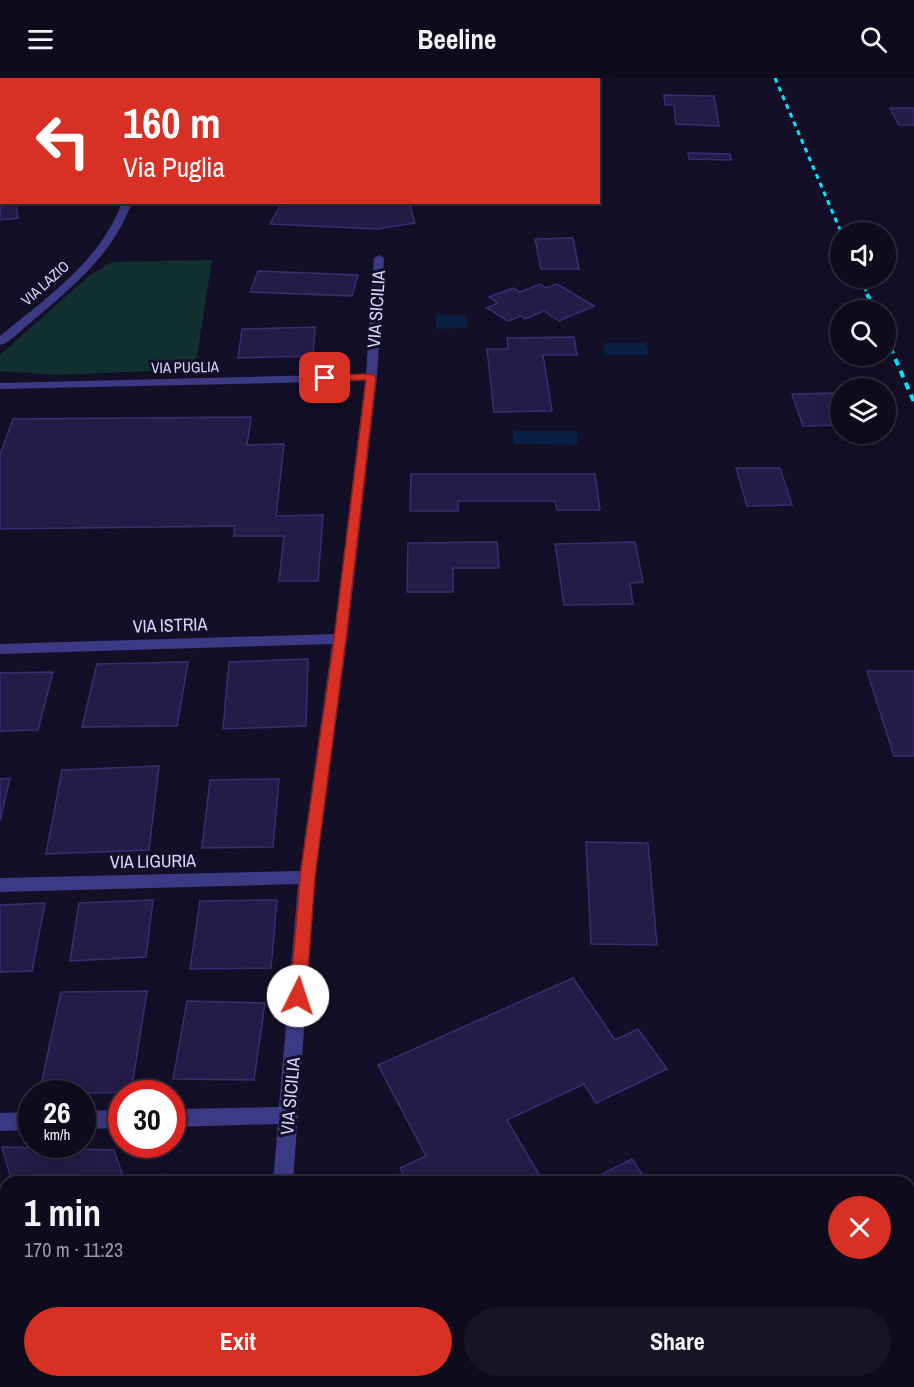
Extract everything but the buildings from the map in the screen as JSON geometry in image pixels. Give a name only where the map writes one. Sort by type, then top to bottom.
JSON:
[{"type":"street","name":"VIA LAZIO","points":[[0,342],[82,270],[107,243],[120,222],[126,204]]},
{"type":"street","name":"VIA SICILIA","points":[[284,1176],[307,877],[340,639],[371,377],[379,258]]},
{"type":"street","name":"VIA PUGLIA","points":[[0,386],[371,377]]},
{"type":"street","name":"VIA ISTRIA","points":[[0,649],[340,639]]},
{"type":"street","name":"VIA LIGURIA","points":[[0,885],[307,877]]},
{"type":"street","points":[[186,1118],[289,1115]]},
{"type":"street","points":[[0,1122],[18,1122]]},
{"type":"green space","points":[[212,260],[195,369],[57,375],[0,371],[0,355],[90,275],[112,262]]},
{"type":"water","points":[[436,315],[466,315],[467,328],[436,329]]},
{"type":"water","points":[[603,343],[646,343],[649,355],[604,355]]},
{"type":"water","points":[[513,430],[577,431],[578,445],[514,444]]},
{"type":"railway","points":[[775,78],[837,222]]},
{"type":"railway","points":[[865,288],[868,295]]},
{"type":"railway","points":[[867,294],[870,300]]},
{"type":"railway","points":[[896,360],[914,402]]},
{"type":"route","points":[[298,996],[307,877],[340,639],[371,377],[325,378]]}]
